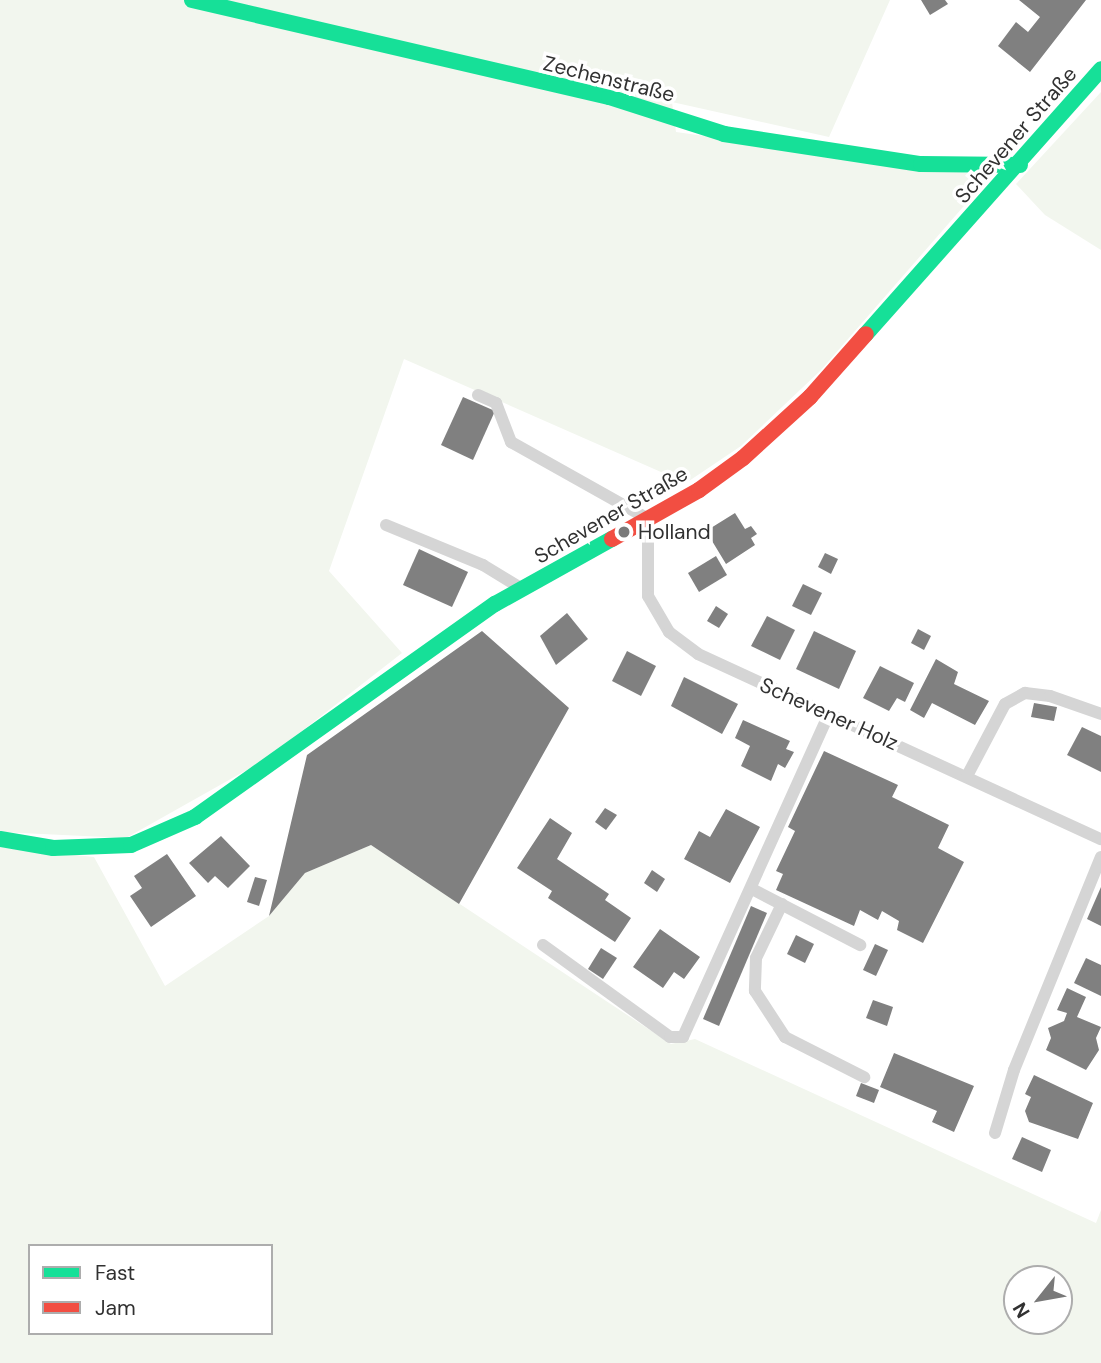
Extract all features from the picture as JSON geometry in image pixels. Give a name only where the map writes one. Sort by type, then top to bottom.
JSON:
[{"type":"main road","name":"Zechenstraße","points":[[192,0],[383,43],[479,71],[608,97],[724,134],[921,164],[1020,165]]},
{"type":"main road","name":"Schevener Straße","points":[[0,839],[53,848],[131,845],[195,817],[403,666],[522,589],[648,519],[743,458],[810,397],[1020,165],[1101,69]]},
{"type":"lane","points":[[478,395],[496,403],[511,443],[648,519]]},
{"type":"lane","name":"Schevener Holz","points":[[648,519],[648,596],[669,632],[698,654],[1101,839]]},
{"type":"lane","points":[[386,525],[483,565],[522,589]]},
{"type":"lane","points":[[967,776],[1005,704],[1025,693],[1050,695],[1101,714]]},
{"type":"lane","points":[[543,945],[670,1037],[683,1037],[829,714]]},
{"type":"lane","points":[[995,1133],[1014,1070],[1101,858]]},
{"type":"lane","points":[[752,889],[860,945]]},
{"type":"lane","points":[[782,904],[756,958],[755,991],[785,1037],[864,1077]]},
{"type":"shaded area","points":[[0,0],[890,0],[829,137],[672,102],[676,132],[990,176],[821,370],[741,446],[686,483],[404,359],[329,571],[402,653],[266,759],[126,838],[0,832]]},
{"type":"shaded area","points":[[1101,92],[1101,250],[1045,215],[1016,184]]},
{"type":"shaded area","points":[[371,845],[671,1044],[695,1039],[1096,1223],[1101,1210],[1101,1363],[0,1363],[0,847],[94,857],[165,986],[269,916],[305,873]]},
{"type":"building","points":[[921,0],[945,0],[948,4],[930,15]]},
{"type":"building","points":[[1019,0],[1086,0],[1030,72],[998,46],[1016,22],[1028,32],[1040,17]]},
{"type":"building","points":[[463,397],[495,411],[473,460],[441,445]]},
{"type":"building","points":[[735,513],[745,529],[751,526],[757,534],[751,538],[755,545],[726,564],[706,531]]},
{"type":"building","points":[[419,549],[468,572],[452,607],[403,585]]},
{"type":"building","points":[[825,553],[838,559],[831,574],[818,567]]},
{"type":"building","points":[[716,556],[727,575],[699,592],[688,573]]},
{"type":"building","points":[[803,584],[822,593],[811,615],[792,606]]},
{"type":"building","points":[[716,606],[728,614],[719,628],[707,621]]},
{"type":"building","points":[[567,613],[588,639],[556,665],[540,636]]},
{"type":"building","points":[[767,616],[795,630],[780,660],[751,646]]},
{"type":"building","points":[[918,629],[931,636],[924,650],[911,643]]},
{"type":"building","points":[[482,631],[569,708],[459,904],[371,845],[305,873],[269,916],[307,755]]},
{"type":"building","points":[[814,631],[856,651],[839,689],[796,669]]},
{"type":"building","points":[[627,651],[656,666],[641,696],[612,681]]},
{"type":"building","points":[[936,659],[958,672],[954,684],[989,701],[975,725],[932,703],[924,718],[910,710]]},
{"type":"building","points":[[880,666],[914,683],[905,702],[897,698],[889,711],[863,698]]},
{"type":"building","points":[[684,677],[738,704],[722,734],[671,706]]},
{"type":"building","points":[[1034,703],[1057,707],[1054,721],[1031,717]]},
{"type":"building","points":[[743,720],[790,741],[786,749],[794,752],[785,768],[778,764],[771,781],[741,766],[750,746],[735,738]]},
{"type":"building","points":[[1082,727],[1101,736],[1101,772],[1067,755]]},
{"type":"building","points":[[824,751],[898,785],[892,797],[949,825],[938,848],[964,862],[923,943],[897,930],[899,921],[882,911],[878,920],[860,910],[854,926],[776,890],[783,874],[776,871],[795,831],[788,827]]},
{"type":"building","points":[[605,808],[617,815],[606,830],[595,822]]},
{"type":"building","points":[[726,809],[760,827],[730,883],[684,859],[699,831],[710,837]]},
{"type":"building","points":[[550,818],[572,833],[557,859],[609,894],[605,900],[631,918],[615,942],[548,898],[552,891],[517,868]]},
{"type":"building","points":[[221,836],[250,866],[228,888],[215,876],[208,883],[189,863]]},
{"type":"building","points":[[167,854],[196,896],[151,927],[130,896],[142,888],[134,876]]},
{"type":"building","points":[[652,870],[665,879],[657,892],[644,883]]},
{"type":"building","points":[[255,877],[267,880],[259,906],[247,902]]},
{"type":"building","points":[[1101,887],[1101,926],[1087,919]]},
{"type":"building","points":[[751,906],[767,913],[719,1026],[703,1019]]},
{"type":"building","points":[[660,929],[700,957],[684,979],[674,972],[663,988],[633,967]]},
{"type":"building","points":[[796,935],[814,944],[805,963],[787,954]]},
{"type":"building","points":[[875,944],[888,950],[876,976],[863,970]]},
{"type":"building","points":[[601,948],[617,958],[603,979],[588,969]]},
{"type":"building","points":[[1086,958],[1101,965],[1101,996],[1074,983]]},
{"type":"building","points":[[1067,988],[1086,997],[1077,1017],[1101,1027],[1096,1038],[1099,1050],[1086,1070],[1046,1050],[1051,1038],[1048,1028],[1064,1021],[1067,1013],[1057,1010]]},
{"type":"building","points":[[873,1000],[893,1007],[887,1026],[866,1018]]},
{"type":"building","points":[[894,1053],[974,1086],[954,1132],[932,1122],[937,1111],[880,1087]]},
{"type":"building","points":[[1034,1075],[1093,1103],[1078,1139],[1029,1122],[1025,1111],[1031,1097],[1025,1094]]},
{"type":"building","points":[[861,1083],[879,1090],[874,1103],[856,1096]]},
{"type":"building","points":[[1022,1137],[1051,1150],[1042,1172],[1012,1159]]},
{"type":"traffic: fast","points":[[192,0],[609,97],[724,134],[921,164],[1020,165]]},
{"type":"traffic: fast","points":[[866,334],[1101,69]]},
{"type":"traffic: fast","points":[[0,839],[53,848],[131,845],[195,817],[495,604],[612,539]]},
{"type":"traffic: jam","points":[[612,539],[699,490],[743,458],[810,397],[866,334]]},
{"type":"place","name":"Holland","points":[[624,532]]}]
